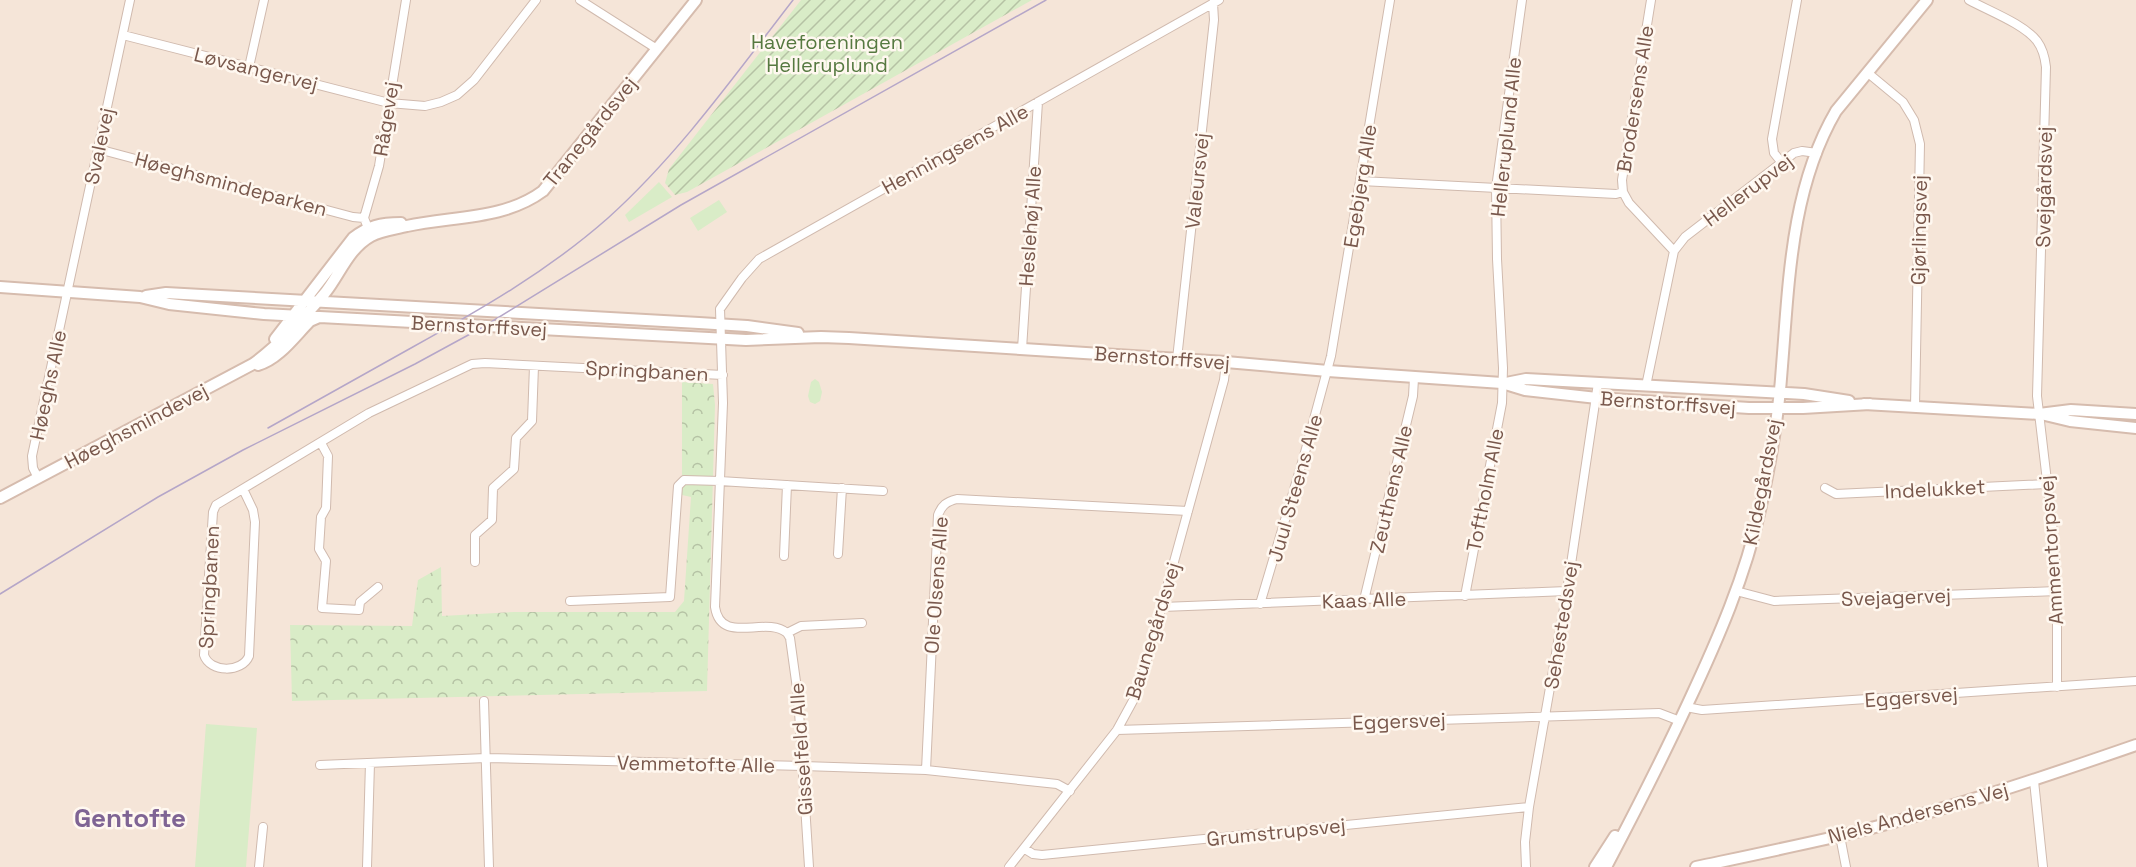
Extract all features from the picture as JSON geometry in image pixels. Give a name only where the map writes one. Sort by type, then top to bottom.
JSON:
[{"type":"street","name":"Svalevej","points":[[68,291],[130,0]]},
{"type":"street","points":[[249,67],[264,0]]},
{"type":"street","name":"Rågevej","points":[[368,227],[406,0]]},
{"type":"street","name":"Løvsangervej","points":[[123,35],[389,103],[425,106],[457,95],[474,80],[536,0]]},
{"type":"street","points":[[580,0],[657,49]]},
{"type":"street","name":"Tranegårdsvej","points":[[368,227],[384,231],[507,210],[528,202],[543,191],[696,0]]},
{"type":"street","name":"Egebjerg Alle","points":[[1328,371],[1389,0]]},
{"type":"street","name":"Helleruplund Alle","points":[[1502,383],[1496,188],[1522,0]]},
{"type":"street","name":"Brodersens Alle","points":[[1651,0],[1622,180],[1623,192],[1629,203],[1674,251]]},
{"type":"street","points":[[1782,162],[1774,153],[1772,139],[1797,0]]},
{"type":"street","name":"Hellerupvej","points":[[1674,251],[1685,237],[1794,153],[1802,151],[1817,153],[1836,111],[1927,0]]},
{"type":"street","name":"Svejgårdsvej","points":[[1969,0],[2029,32],[2038,42],[2044,54],[2046,68],[2037,396],[2039,414]]},
{"type":"street","name":"Henningsens Alle","points":[[787,633],[778,627],[733,628],[720,621],[715,607],[723,375],[722,306],[759,259],[1216,2]]},
{"type":"street","name":"Valeursvej","points":[[1177,358],[1216,2]]},
{"type":"street","name":"Gjørlingsvej","points":[[1868,73],[1903,102],[1914,120],[1920,144],[1915,407]]},
{"type":"street","name":"Heslehøj Alle","points":[[1022,349],[1038,102]]},
{"type":"street","name":"Høeghsmindeparken","points":[[98,149],[352,217],[368,227]]},
{"type":"street","name":"Kildegårdsvej","points":[[1606,867],[1680,721],[1714,647],[1736,591],[1759,512],[1778,393],[1790,260],[1805,191],[1817,153]]},
{"type":"street","points":[[1361,181],[1623,192]]},
{"type":"street","name":"Tranegårdsvej","points":[[297,316],[303,302],[345,247],[368,227]]},
{"type":"street","name":"Tranegårdsvej","points":[[297,316],[316,302],[330,286],[368,227]]},
{"type":"street","points":[[1646,386],[1674,251]]},
{"type":"street","name":"Bernstorffsvej","points":[[0,286],[140,297],[165,304],[212,310],[318,318],[746,340],[820,337]]},
{"type":"street","name":"Høeghs Alle","points":[[38,478],[33,468],[32,456],[68,291]]},
{"type":"street","name":"Bernstorffsvej","points":[[140,297],[166,293],[721,324],[820,337],[1177,358],[1414,378],[1502,383],[1526,379],[1804,394],[1870,404],[2039,414],[2071,410],[2136,414]]},
{"type":"street","name":"Høeghsmindevej","points":[[0,498],[244,369],[261,358],[297,316]]},
{"type":"street","points":[[244,369],[264,363],[282,350],[310,321],[318,318]]},
{"type":"street","name":"Baunegårdsvej","points":[[1009,867],[1118,730],[1135,697],[1224,380],[1226,362]]},
{"type":"street","name":"Springbanen","points":[[243,489],[253,510],[255,522],[249,656],[240,666],[218,668],[211,666],[204,655],[213,513],[216,505],[369,413],[460,368],[485,363],[723,375]]},
{"type":"street","points":[[475,562],[475,535],[492,520],[493,488],[514,469],[516,438],[532,421],[534,366]]},
{"type":"street","name":"Juul Steens Alle","points":[[1260,604],[1328,371]]},
{"type":"street","name":"Zeuthens Alle","points":[[1364,600],[1413,396],[1414,378]]},
{"type":"street","name":"Bernstorffsvej","points":[[1502,383],[1525,390],[1596,398],[1776,408],[1870,404]]},
{"type":"street","name":"Toftholm Alle","points":[[1465,596],[1502,404],[1502,383]]},
{"type":"street","name":"Sehestedsvej","points":[[1526,867],[1525,843],[1529,807],[1567,591],[1598,383]]},
{"type":"street","name":"Bernstorffsvej","points":[[2039,414],[2070,422],[2136,428]]},
{"type":"street","name":"Ammentorpsvej","points":[[2039,414],[2053,532],[2057,591],[2057,687]]},
{"type":"street","points":[[321,443],[328,456],[326,508],[321,517],[319,549],[326,561],[322,608],[360,610],[360,602],[378,587]]},
{"type":"street","points":[[570,601],[670,597],[678,486],[684,480],[883,491]]},
{"type":"street","name":"Indelukket","points":[[1825,488],[1836,494],[2046,484]]},
{"type":"street","points":[[784,556],[787,485]]},
{"type":"street","points":[[838,554],[842,488]]},
{"type":"street","name":"Ole Olsens Alle","points":[[926,770],[938,515],[941,507],[957,499],[1188,511]]},
{"type":"street","name":"Kaas Alle","points":[[1162,607],[1567,591]]},
{"type":"street","name":"Svejagervej","points":[[1736,591],[1756,598],[1784,601],[2057,591]]},
{"type":"street","points":[[787,633],[801,626],[862,623]]},
{"type":"street","name":"Gisselfeld Alle","points":[[787,633],[790,638],[798,696],[809,867]]},
{"type":"street","name":"Eggersvej","points":[[1686,706],[1702,711],[2136,681]]},
{"type":"street","points":[[484,701],[489,867]]},
{"type":"street","name":"Eggersvej","points":[[1118,730],[1659,713],[1680,721]]},
{"type":"street","name":"Niels Andersens Vej","points":[[1695,867],[1840,836],[2034,781],[2136,745]]},
{"type":"street","name":"Vemmetofte Alle","points":[[320,765],[486,758],[926,770],[1057,784],[1070,791]]},
{"type":"street","points":[[368,867],[370,763]]},
{"type":"street","points":[[2034,781],[2043,867]]},
{"type":"street","name":"Kildegårdsvej","points":[[1595,867],[1644,794]]},
{"type":"street","name":"Grumstrupsvej","points":[[1025,849],[1033,854],[1042,855],[1529,807]]},
{"type":"street","points":[[260,867],[263,826]]},
{"type":"street","points":[[1840,836],[1845,867]]},
{"type":"shaded area","points":[[0,0],[2136,0],[2136,867],[0,867]]},
{"type":"green space","name":"Haveforeningen Helleruplund","points":[[801,0],[1032,0],[687,192],[675,195],[665,183],[669,169]]},
{"type":"green space","points":[[659,182],[672,197],[629,222],[625,215]]},
{"type":"green space","points":[[719,200],[727,212],[698,231],[690,218]]},
{"type":"green space","points":[[815,379],[819,382],[822,392],[820,401],[815,404],[810,402],[808,396],[811,382]]},
{"type":"green space","points":[[682,382],[713,384],[715,405],[707,691],[292,701],[290,625],[412,626],[418,580],[441,567],[442,616],[514,612],[675,612],[684,601],[691,497],[682,495]]},
{"type":"green space","points":[[206,724],[257,728],[246,867],[195,867]]},
{"type":"tram line","points":[[268,428],[488,304],[585,237],[634,193],[682,141],[793,0]]},
{"type":"tram line","points":[[0,594],[158,497],[243,450],[415,364],[483,327],[681,205],[1046,0]]},
{"type":"district","name":"Gentofte","points":[[130,818]]}]
